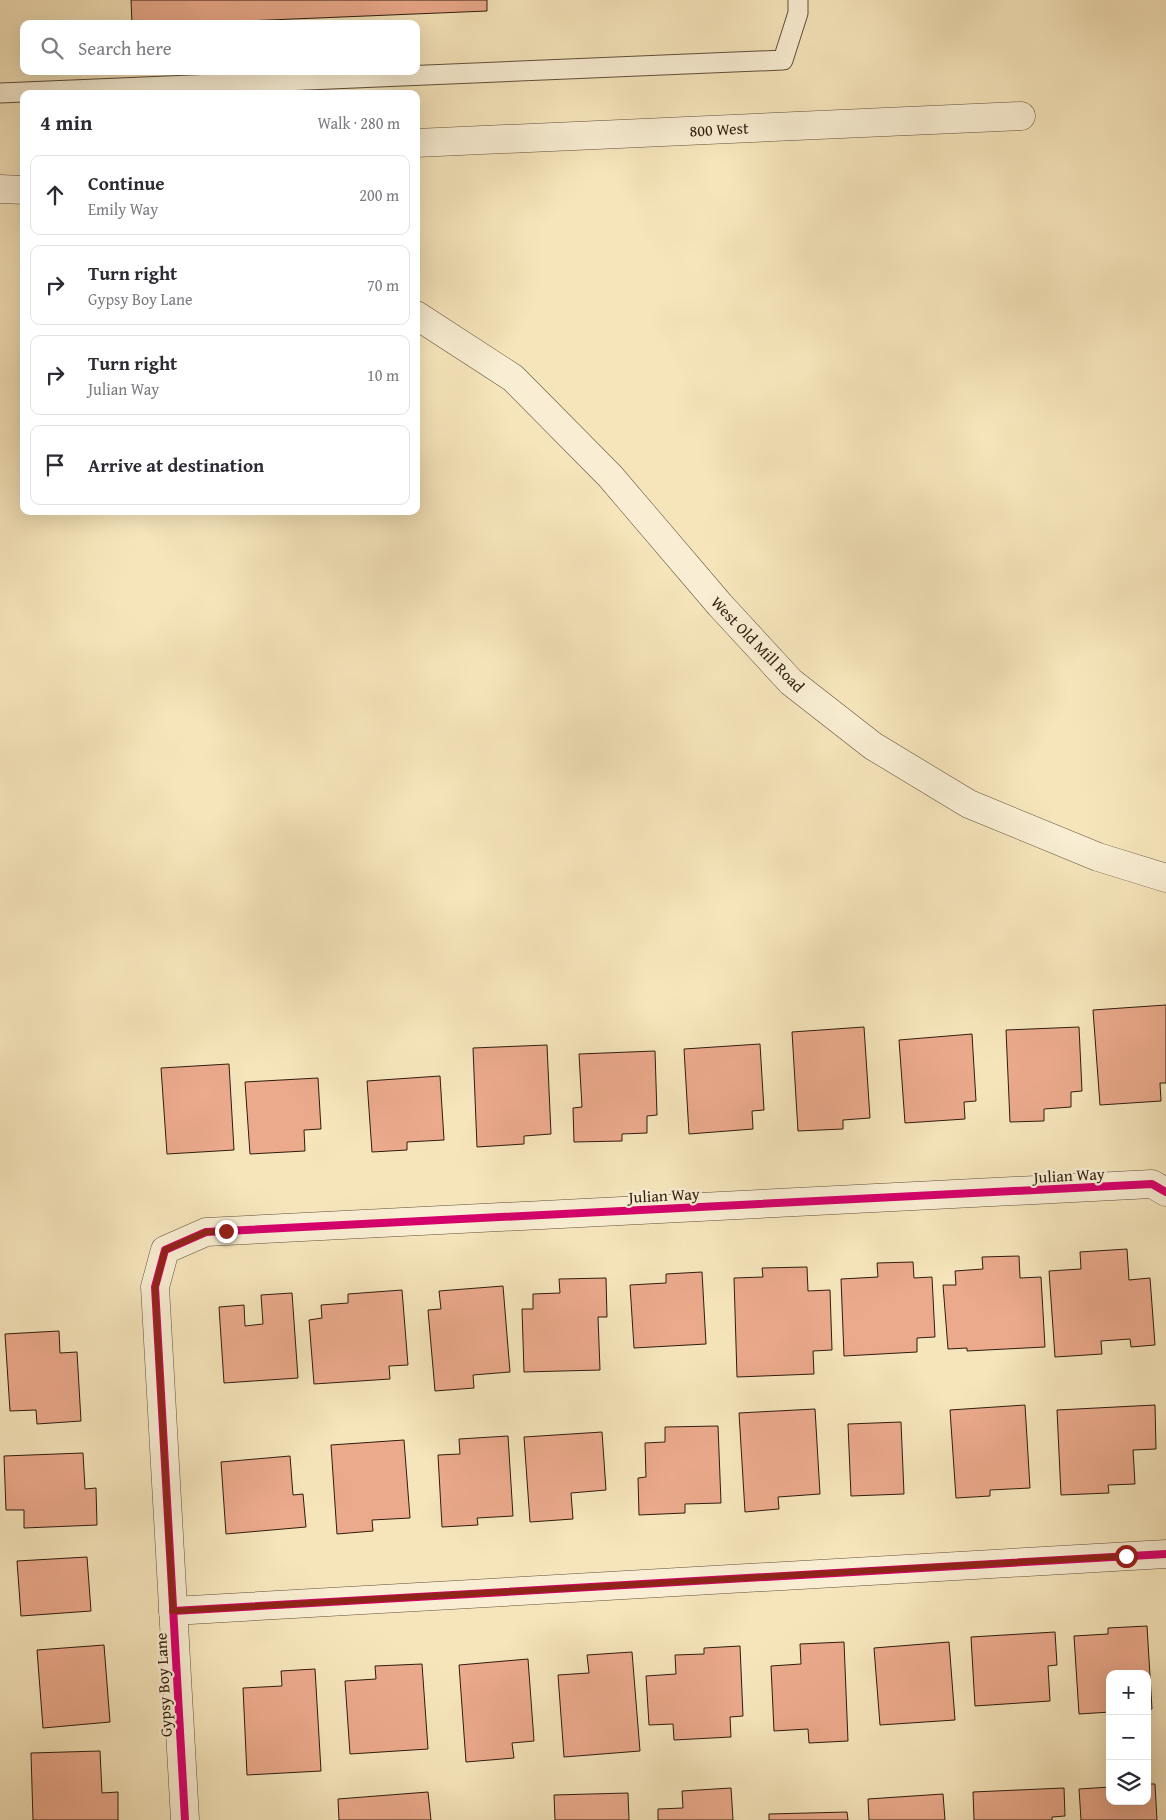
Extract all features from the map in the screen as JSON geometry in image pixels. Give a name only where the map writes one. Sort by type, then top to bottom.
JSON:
[{"type":"street","name":"800 West","points":[[420,143],[1021,116]]},
{"type":"street","points":[[0,189],[20,190]]},
{"type":"street","name":"West Old Mill Road","points":[[420,318],[513,378],[610,476],[720,605],[791,682],[873,746],[969,804],[1098,857],[1166,878]]},
{"type":"street","name":"Julian Way","points":[[165,1250],[206,1232],[1152,1184],[1166,1192]]},
{"type":"street","name":"Gypsy Boy Lane","points":[[165,1250],[155,1288],[185,1820]]},
{"type":"street","points":[[173,1611],[1166,1554]]},
{"type":"lane","points":[[154,90],[783,60],[798,13],[798,0]]},
{"type":"lane","points":[[0,93],[20,93]]},
{"type":"building","points":[[131,0],[487,0],[487,11],[269,20],[132,20]]},
{"type":"building","points":[[1166,1005],[1166,1083],[1160,1083],[1161,1101],[1100,1105],[1093,1010]]},
{"type":"building","points":[[864,1027],[870,1118],[843,1120],[843,1129],[798,1131],[792,1032]]},
{"type":"building","points":[[1079,1027],[1082,1091],[1071,1092],[1071,1107],[1044,1109],[1044,1121],[1010,1122],[1006,1030]]},
{"type":"building","points":[[972,1034],[976,1101],[964,1102],[965,1119],[905,1123],[899,1040]]},
{"type":"building","points":[[760,1044],[764,1110],[752,1111],[753,1129],[689,1134],[684,1049]]},
{"type":"building","points":[[547,1045],[551,1134],[524,1136],[524,1144],[477,1147],[473,1048]]},
{"type":"building","points":[[655,1051],[657,1115],[647,1116],[647,1133],[622,1134],[622,1141],[574,1142],[573,1108],[582,1107],[579,1054]]},
{"type":"building","points":[[229,1064],[234,1150],[167,1154],[161,1068]]},
{"type":"building","points":[[440,1076],[444,1140],[407,1142],[407,1150],[372,1152],[367,1081]]},
{"type":"building","points":[[318,1078],[321,1129],[304,1130],[305,1151],[250,1154],[245,1082]]},
{"type":"building","points":[[1127,1249],[1129,1280],[1150,1278],[1155,1345],[1131,1347],[1130,1339],[1101,1341],[1102,1354],[1055,1357],[1049,1271],[1081,1269],[1080,1252]]},
{"type":"building","points":[[1019,1256],[1020,1278],[1041,1277],[1045,1347],[967,1351],[967,1348],[948,1349],[943,1285],[956,1285],[955,1271],[983,1269],[982,1257]]},
{"type":"building","points":[[913,1262],[914,1278],[932,1277],[935,1337],[917,1338],[917,1352],[844,1356],[841,1279],[878,1277],[877,1263]]},
{"type":"building","points":[[807,1267],[808,1291],[830,1290],[832,1350],[813,1351],[814,1374],[737,1377],[734,1278],[763,1277],[762,1268]]},
{"type":"building","points":[[702,1272],[706,1344],[634,1348],[630,1285],[666,1283],[666,1274]]},
{"type":"building","points":[[606,1278],[607,1317],[598,1317],[600,1370],[524,1372],[522,1309],[533,1309],[533,1294],[560,1293],[559,1279]]},
{"type":"building","points":[[503,1286],[510,1372],[473,1375],[474,1388],[435,1391],[428,1310],[441,1309],[439,1291]]},
{"type":"building","points":[[402,1290],[408,1365],[389,1366],[390,1379],[314,1384],[309,1320],[322,1318],[321,1305],[348,1303],[348,1294]]},
{"type":"building","points":[[292,1293],[298,1378],[224,1383],[219,1307],[244,1305],[245,1326],[263,1324],[261,1295]]},
{"type":"building","points":[[59,1331],[60,1353],[77,1352],[81,1421],[37,1424],[36,1410],[10,1411],[5,1334]]},
{"type":"building","points":[[1025,1405],[1030,1488],[990,1490],[990,1496],[956,1498],[950,1410]]},
{"type":"building","points":[[1155,1405],[1156,1449],[1133,1450],[1135,1484],[1108,1485],[1109,1493],[1061,1495],[1057,1410]]},
{"type":"building","points":[[815,1409],[820,1494],[778,1497],[779,1509],[745,1512],[739,1413]]},
{"type":"building","points":[[901,1422],[904,1494],[851,1496],[848,1424]]},
{"type":"building","points":[[718,1426],[721,1503],[685,1504],[685,1513],[639,1515],[638,1478],[646,1477],[645,1443],[665,1442],[665,1427]]},
{"type":"building","points":[[602,1432],[606,1490],[571,1493],[573,1519],[530,1522],[524,1437]]},
{"type":"building","points":[[508,1436],[513,1516],[477,1518],[478,1525],[442,1527],[438,1455],[460,1454],[459,1439]]},
{"type":"building","points":[[404,1440],[410,1518],[372,1520],[373,1531],[337,1534],[331,1445]]},
{"type":"building","points":[[83,1453],[85,1489],[96,1488],[97,1525],[24,1528],[24,1510],[6,1510],[4,1456]]},
{"type":"building","points":[[290,1456],[293,1495],[303,1494],[306,1527],[226,1534],[221,1462]]},
{"type":"building","points":[[87,1557],[91,1611],[21,1616],[17,1561]]},
{"type":"building","points":[[1147,1626],[1150,1670],[1106,1670],[1106,1712],[1079,1714],[1074,1636],[1108,1634],[1108,1628]]},
{"type":"building","points":[[1055,1632],[1057,1665],[1048,1666],[1050,1701],[975,1706],[971,1637]]},
{"type":"building","points":[[844,1642],[848,1741],[809,1743],[808,1729],[774,1731],[771,1666],[801,1664],[800,1644]]},
{"type":"building","points":[[949,1642],[955,1720],[880,1725],[874,1648]]},
{"type":"building","points":[[104,1645],[110,1722],[43,1728],[37,1650]]},
{"type":"building","points":[[740,1646],[743,1716],[730,1717],[731,1737],[674,1740],[673,1724],[649,1725],[646,1676],[676,1674],[675,1655],[704,1654],[704,1648]]},
{"type":"building","points":[[632,1652],[640,1751],[564,1757],[558,1675],[589,1673],[587,1655]]},
{"type":"building","points":[[528,1659],[534,1741],[512,1743],[514,1758],[466,1762],[459,1665]]},
{"type":"building","points":[[422,1664],[428,1749],[350,1754],[345,1681],[376,1679],[375,1666]]},
{"type":"building","points":[[315,1669],[321,1771],[247,1775],[243,1688],[282,1686],[281,1671]]},
{"type":"building","points":[[100,1751],[102,1793],[118,1792],[118,1820],[33,1820],[31,1753]]},
{"type":"building","points":[[1151,1784],[1155,1784],[1157,1820],[1081,1820],[1079,1789],[1106,1787],[1106,1805],[1151,1805]]},
{"type":"building","points":[[731,1788],[733,1820],[658,1820],[658,1809],[683,1808],[682,1791]]},
{"type":"building","points":[[1064,1788],[1065,1816],[1052,1817],[1052,1820],[974,1820],[973,1792]]},
{"type":"building","points":[[428,1792],[431,1820],[339,1820],[338,1799]]},
{"type":"building","points":[[628,1793],[629,1820],[555,1820],[554,1795]]},
{"type":"building","points":[[943,1794],[945,1820],[869,1820],[868,1799]]},
{"type":"building","points":[[847,1812],[848,1820],[769,1820],[769,1814]]},
{"type":"cycle path","points":[[185,1820],[155,1287],[165,1250],[206,1232],[1152,1184],[1166,1192]]},
{"type":"cycle path","points":[[173,1611],[1166,1554]]},
{"type":"route","points":[[226,1231],[206,1232],[165,1250],[155,1288],[173,1611],[1126,1556]]}]
